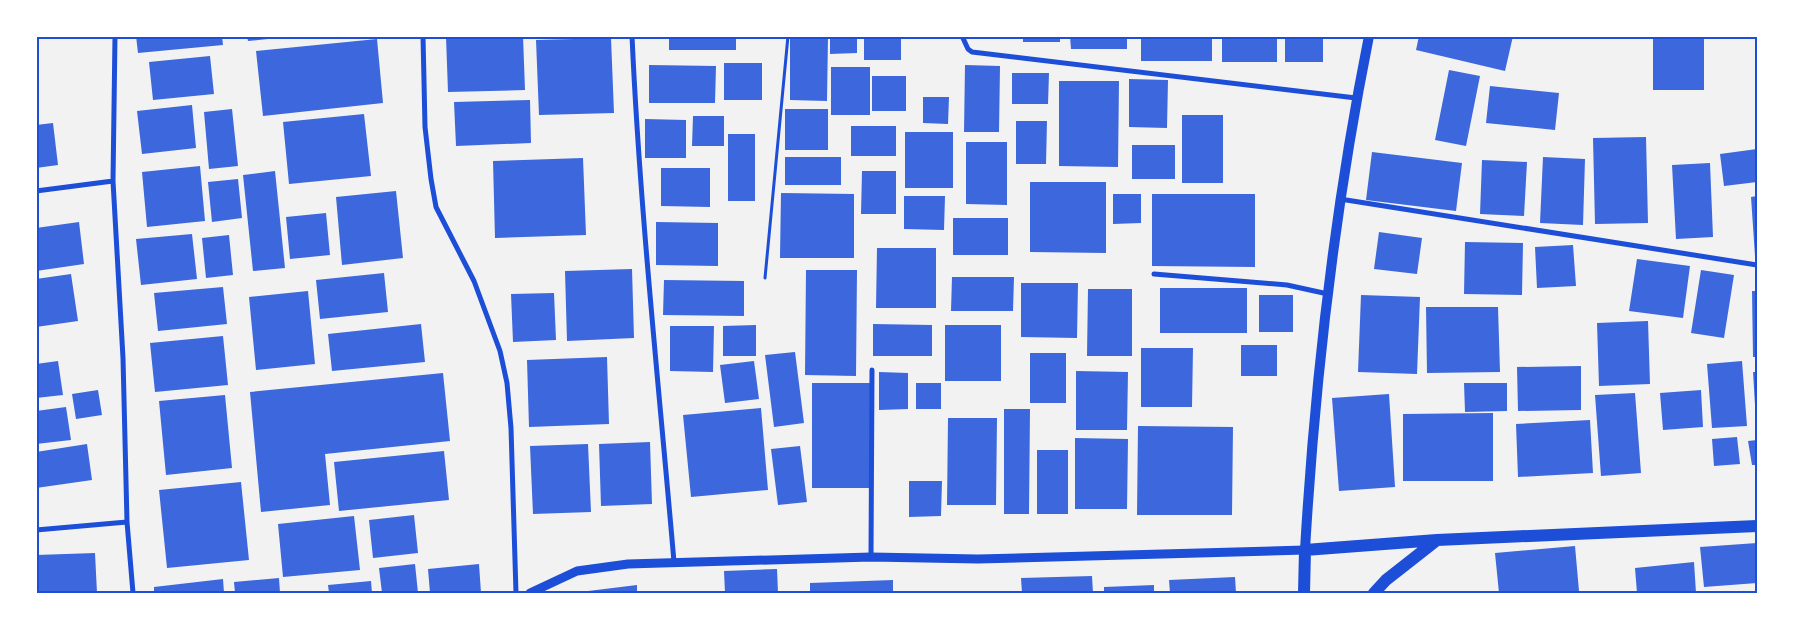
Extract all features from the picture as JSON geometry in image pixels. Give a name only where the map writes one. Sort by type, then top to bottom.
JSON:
[{"type":"main road","points":[[1304,593],[1305,550],[1328,294],[1340,199],[1356,98],[1369,36]]},
{"type":"main road","points":[[1305,550],[1437,540],[1757,526]]},
{"type":"main road","points":[[1374,593],[1386,580],[1437,540]]},
{"type":"street","points":[[115,36],[113,181],[123,358],[127,522],[134,593]]},
{"type":"street","points":[[423,36],[425,127],[436,206],[474,281],[500,351],[507,383],[511,428],[516,593]]},
{"type":"street","points":[[632,36],[642,213],[674,562]]},
{"type":"street","points":[[962,36],[968,49],[972,52],[1356,98]]},
{"type":"street","points":[[36,191],[113,181]]},
{"type":"street","points":[[1340,199],[1757,265]]},
{"type":"street","points":[[1154,274],[1287,285],[1328,294]]},
{"type":"street","points":[[871,556],[872,370]]},
{"type":"street","points":[[36,530],[127,522]]},
{"type":"street","points":[[530,593],[564,576],[588,568],[674,562],[871,556],[978,559],[1305,550]]},
{"type":"path","points":[[765,278],[788,36]]},
{"type":"building","points":[[136,36],[222,36],[223,45],[138,53]]},
{"type":"building","points":[[247,36],[277,36],[277,38],[248,41]]},
{"type":"building","points":[[523,36],[525,90],[448,92],[446,37]]},
{"type":"building","points":[[669,36],[736,36],[736,50],[669,50]]},
{"type":"building","points":[[790,36],[828,36],[827,101],[790,100]]},
{"type":"building","points":[[830,36],[857,36],[857,53],[830,54]]},
{"type":"building","points":[[864,36],[901,36],[901,60],[864,60]]},
{"type":"building","points":[[1023,36],[1060,36],[1060,42],[1023,42]]},
{"type":"building","points":[[1070,36],[1127,36],[1127,49],[1071,49]]},
{"type":"building","points":[[1141,36],[1212,36],[1212,61],[1141,61]]},
{"type":"building","points":[[1222,36],[1277,36],[1277,62],[1222,62]]},
{"type":"building","points":[[1285,36],[1323,36],[1323,62],[1285,62]]},
{"type":"building","points":[[1419,36],[1513,36],[1505,71],[1416,50]]},
{"type":"building","points":[[1653,36],[1704,36],[1704,90],[1653,90]]},
{"type":"building","points":[[611,38],[614,113],[539,115],[536,40]]},
{"type":"building","points":[[377,39],[383,103],[263,116],[256,51]]},
{"type":"building","points":[[210,56],[214,94],[153,100],[149,62]]},
{"type":"building","points":[[724,63],[762,63],[762,100],[724,100]]},
{"type":"building","points":[[649,65],[716,66],[715,103],[649,103]]},
{"type":"building","points":[[965,65],[1000,66],[999,132],[964,132]]},
{"type":"building","points":[[831,67],[870,67],[870,115],[831,115]]},
{"type":"building","points":[[1449,70],[1480,76],[1466,146],[1435,140]]},
{"type":"building","points":[[1012,73],[1049,73],[1048,104],[1012,104]]},
{"type":"building","points":[[872,76],[906,76],[906,111],[872,111]]},
{"type":"building","points":[[1129,79],[1168,80],[1167,128],[1129,127]]},
{"type":"building","points":[[1059,81],[1119,81],[1118,167],[1059,166]]},
{"type":"building","points":[[1490,86],[1559,93],[1555,130],[1486,123]]},
{"type":"building","points":[[923,97],[949,97],[948,124],[923,123]]},
{"type":"building","points":[[530,100],[531,143],[456,146],[454,102]]},
{"type":"building","points":[[192,105],[196,148],[142,154],[137,111]]},
{"type":"building","points":[[232,109],[238,166],[209,169],[204,112]]},
{"type":"building","points":[[785,109],[828,109],[828,150],[785,150]]},
{"type":"building","points":[[364,114],[371,176],[289,184],[283,122]]},
{"type":"building","points":[[1182,115],[1223,115],[1223,183],[1182,183]]},
{"type":"building","points":[[693,116],[724,116],[724,146],[692,146]]},
{"type":"building","points":[[645,119],[686,120],[686,158],[645,158]]},
{"type":"building","points":[[1016,121],[1047,121],[1046,164],[1016,164]]},
{"type":"building","points":[[53,123],[58,165],[36,168],[36,125]]},
{"type":"building","points":[[851,126],[896,126],[896,156],[851,156]]},
{"type":"building","points":[[905,132],[953,132],[953,188],[905,188]]},
{"type":"building","points":[[728,134],[755,134],[755,201],[728,201]]},
{"type":"building","points":[[1646,137],[1648,223],[1595,224],[1593,138]]},
{"type":"building","points":[[966,142],[1007,142],[1007,205],[966,204]]},
{"type":"building","points":[[1132,145],[1175,145],[1175,179],[1132,179]]},
{"type":"building","points":[[1757,149],[1757,182],[1724,186],[1720,154]]},
{"type":"building","points":[[1372,152],[1462,163],[1456,211],[1366,200]]},
{"type":"building","points":[[785,157],[841,157],[841,185],[785,185]]},
{"type":"building","points":[[1543,157],[1585,159],[1583,225],[1540,223]]},
{"type":"building","points":[[583,158],[586,235],[495,238],[493,161]]},
{"type":"building","points":[[1482,160],[1527,162],[1524,216],[1480,214]]},
{"type":"building","points":[[1710,163],[1713,237],[1676,239],[1672,165]]},
{"type":"building","points":[[200,166],[205,221],[147,227],[142,172]]},
{"type":"building","points":[[661,168],[710,168],[710,207],[661,206]]},
{"type":"building","points":[[275,171],[285,268],[253,271],[243,175]]},
{"type":"building","points":[[862,171],[896,171],[896,214],[861,214]]},
{"type":"building","points":[[238,179],[242,218],[212,222],[208,182]]},
{"type":"building","points":[[1030,182],[1106,182],[1106,253],[1030,252]]},
{"type":"building","points":[[396,191],[403,258],[342,265],[336,197]]},
{"type":"building","points":[[781,193],[854,194],[854,258],[780,258]]},
{"type":"building","points":[[1113,194],[1141,194],[1141,223],[1113,224]]},
{"type":"building","points":[[1152,194],[1255,194],[1255,267],[1152,266]]},
{"type":"building","points":[[904,196],[945,196],[944,230],[904,229]]},
{"type":"building","points":[[1757,196],[1757,256],[1755,256],[1751,197]]},
{"type":"building","points":[[326,213],[330,255],[290,259],[286,217]]},
{"type":"building","points":[[953,218],[1008,218],[1008,255],[953,255]]},
{"type":"building","points":[[79,222],[84,264],[36,271],[36,228]]},
{"type":"building","points":[[656,222],[718,223],[718,266],[656,265]]},
{"type":"building","points":[[1379,232],[1422,238],[1417,274],[1374,269]]},
{"type":"building","points":[[192,234],[197,279],[141,285],[136,239]]},
{"type":"building","points":[[229,235],[233,275],[206,278],[202,238]]},
{"type":"building","points":[[1465,242],[1523,243],[1522,295],[1464,294]]},
{"type":"building","points":[[1573,245],[1576,286],[1537,288],[1535,247]]},
{"type":"building","points":[[877,248],[936,248],[936,308],[876,308]]},
{"type":"building","points":[[1637,259],[1690,266],[1683,318],[1629,311]]},
{"type":"building","points":[[632,269],[634,338],[567,341],[565,271]]},
{"type":"building","points":[[806,270],[857,270],[856,376],[805,375]]},
{"type":"building","points":[[1701,270],[1734,275],[1724,338],[1691,333]]},
{"type":"building","points":[[384,273],[388,312],[320,319],[316,280]]},
{"type":"building","points":[[71,274],[78,321],[36,327],[36,279]]},
{"type":"building","points":[[952,277],[1014,277],[1013,311],[951,311]]},
{"type":"building","points":[[664,280],[744,281],[744,316],[663,315]]},
{"type":"building","points":[[1021,283],[1078,283],[1077,338],[1021,337]]},
{"type":"building","points":[[223,287],[227,324],[158,331],[154,293]]},
{"type":"building","points":[[1160,288],[1247,288],[1247,333],[1160,333]]},
{"type":"building","points":[[1088,289],[1132,289],[1132,356],[1087,356]]},
{"type":"building","points":[[308,291],[315,364],[256,370],[249,297]]},
{"type":"building","points":[[1752,291],[1757,291],[1757,357],[1753,357]]},
{"type":"building","points":[[554,293],[556,340],[513,342],[511,294]]},
{"type":"building","points":[[1259,295],[1293,295],[1293,332],[1259,332]]},
{"type":"building","points":[[1361,295],[1420,297],[1417,374],[1358,372]]},
{"type":"building","points":[[1426,307],[1498,307],[1500,372],[1427,373]]},
{"type":"building","points":[[1648,321],[1650,384],[1599,386],[1597,323]]},
{"type":"building","points":[[421,324],[425,362],[332,371],[328,334]]},
{"type":"building","points":[[873,324],[932,325],[932,356],[873,356]]},
{"type":"building","points":[[756,325],[756,356],[723,356],[723,326]]},
{"type":"building","points":[[945,325],[1001,325],[1001,381],[945,381]]},
{"type":"building","points":[[670,326],[714,326],[713,372],[670,371]]},
{"type":"building","points":[[223,336],[228,385],[155,392],[150,343]]},
{"type":"building","points":[[1241,345],[1277,345],[1277,376],[1241,376]]},
{"type":"building","points":[[1141,348],[1193,348],[1192,407],[1141,407]]},
{"type":"building","points":[[795,352],[804,423],[774,427],[765,355]]},
{"type":"building","points":[[1030,353],[1066,353],[1066,403],[1030,403]]},
{"type":"building","points":[[607,357],[609,424],[529,427],[527,360]]},
{"type":"building","points":[[58,361],[63,395],[36,398],[36,364]]},
{"type":"building","points":[[754,361],[759,399],[725,403],[720,365]]},
{"type":"building","points":[[1742,361],[1747,426],[1712,428],[1707,364]]},
{"type":"building","points":[[1581,366],[1581,410],[1518,411],[1517,367]]},
{"type":"building","points":[[1076,371],[1128,372],[1127,430],[1076,430]]},
{"type":"building","points":[[879,372],[908,373],[908,409],[879,410]]},
{"type":"building","points":[[1753,372],[1757,372],[1757,405],[1755,405]]},
{"type":"building","points":[[443,373],[450,441],[325,454],[330,505],[261,512],[250,392]]},
{"type":"building","points":[[812,383],[871,383],[870,488],[812,488]]},
{"type":"building","points":[[916,383],[941,383],[941,409],[916,409]]},
{"type":"building","points":[[1464,383],[1507,383],[1507,411],[1465,412]]},
{"type":"building","points":[[98,390],[102,415],[76,419],[72,394]]},
{"type":"building","points":[[1701,390],[1703,427],[1663,430],[1660,393]]},
{"type":"building","points":[[1635,393],[1641,473],[1601,476],[1595,395]]},
{"type":"building","points":[[1389,394],[1395,487],[1339,491],[1332,398]]},
{"type":"building","points":[[225,395],[232,468],[166,475],[159,401]]},
{"type":"building","points":[[66,407],[71,440],[36,444],[36,411]]},
{"type":"building","points":[[761,408],[768,490],[691,497],[683,415]]},
{"type":"building","points":[[1004,409],[1030,409],[1029,514],[1004,514]]},
{"type":"building","points":[[1493,413],[1493,481],[1403,481],[1403,414]]},
{"type":"building","points":[[948,418],[997,418],[996,505],[947,505]]},
{"type":"building","points":[[1590,420],[1593,473],[1518,477],[1516,424]]},
{"type":"building","points":[[1138,426],[1233,427],[1232,515],[1137,515]]},
{"type":"building","points":[[1737,437],[1740,464],[1714,466],[1712,439]]},
{"type":"building","points":[[1075,438],[1128,439],[1127,509],[1075,509]]},
{"type":"building","points":[[1757,440],[1757,465],[1752,465],[1748,441]]},
{"type":"building","points":[[650,442],[652,504],[601,506],[599,444]]},
{"type":"building","points":[[87,444],[92,480],[36,488],[36,452]]},
{"type":"building","points":[[588,444],[591,512],[533,514],[530,446]]},
{"type":"building","points":[[800,446],[807,502],[778,505],[771,449]]},
{"type":"building","points":[[1037,450],[1068,450],[1068,514],[1037,514]]},
{"type":"building","points":[[444,451],[449,500],[339,511],[334,462]]},
{"type":"building","points":[[909,481],[942,481],[941,516],[909,517]]},
{"type":"building","points":[[241,482],[249,560],[167,568],[159,490]]},
{"type":"building","points":[[414,515],[418,553],[373,558],[369,520]]},
{"type":"building","points":[[354,516],[360,570],[283,577],[278,524]]},
{"type":"building","points":[[1757,543],[1757,583],[1704,587],[1700,547]]},
{"type":"building","points":[[1575,546],[1579,591],[1499,593],[1495,553]]},
{"type":"building","points":[[95,553],[97,593],[36,593],[36,555]]},
{"type":"building","points":[[1694,562],[1696,593],[1637,593],[1635,568]]},
{"type":"building","points":[[415,564],[418,593],[382,593],[379,568]]},
{"type":"building","points":[[479,564],[481,593],[430,593],[428,569]]},
{"type":"building","points":[[777,569],[778,593],[725,593],[724,571]]},
{"type":"building","points":[[1092,576],[1093,593],[1022,593],[1021,578]]},
{"type":"building","points":[[1235,577],[1236,593],[1170,593],[1169,580]]},
{"type":"building","points":[[279,578],[280,593],[235,593],[234,582]]},
{"type":"building","points":[[223,579],[224,593],[154,593],[154,587]]},
{"type":"building","points":[[893,580],[893,593],[810,593],[810,583]]},
{"type":"building","points":[[371,581],[372,593],[329,593],[328,585]]},
{"type":"building","points":[[637,585],[637,593],[580,593],[580,592]]},
{"type":"building","points":[[1154,585],[1154,593],[1104,593],[1104,587]]}]
